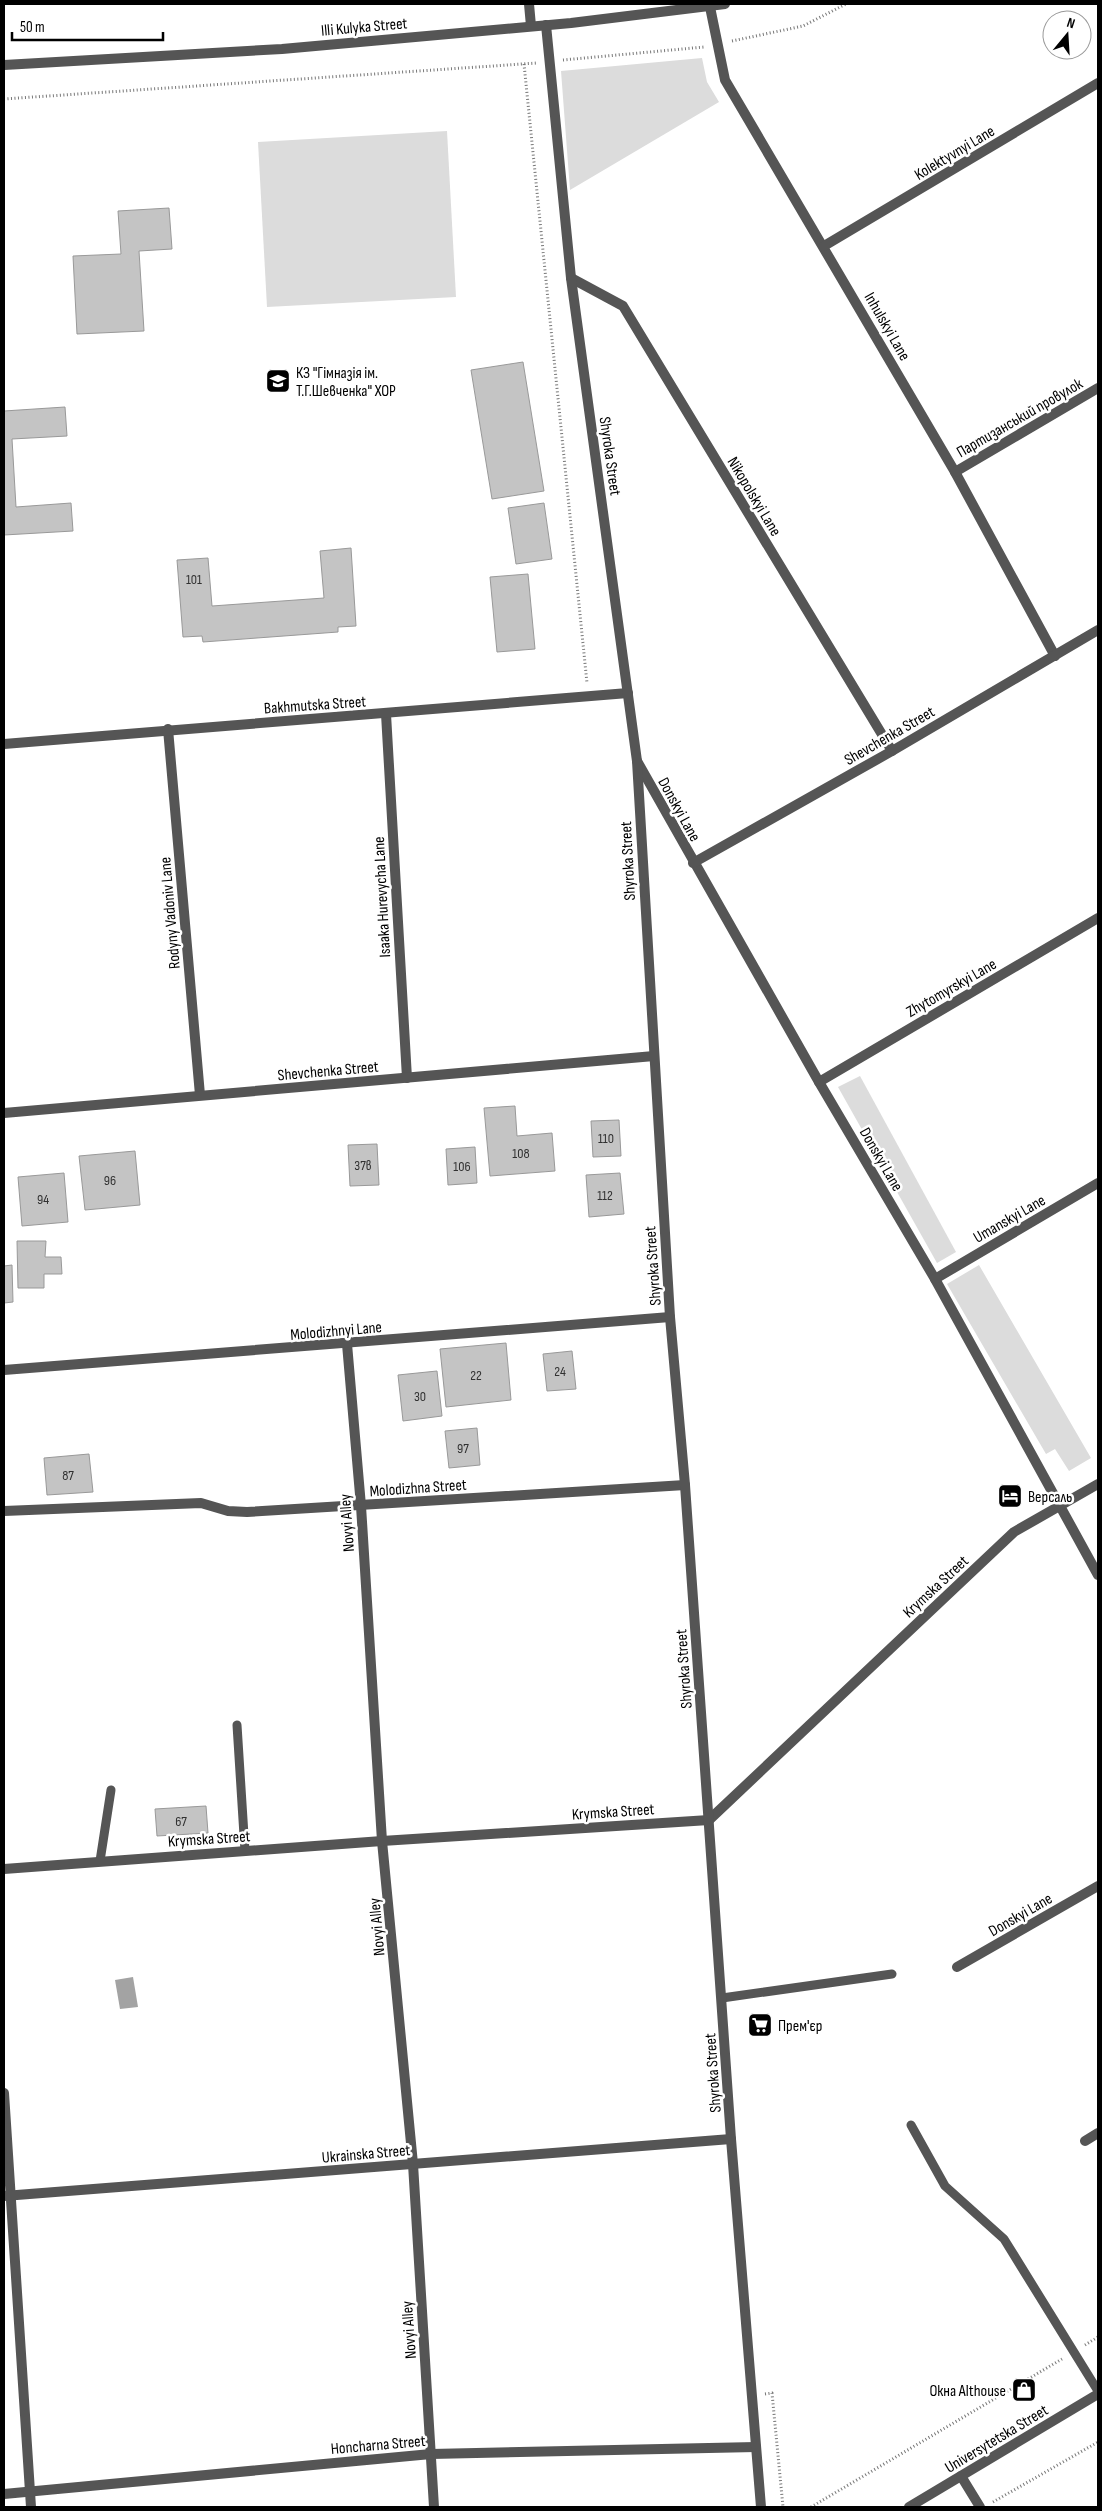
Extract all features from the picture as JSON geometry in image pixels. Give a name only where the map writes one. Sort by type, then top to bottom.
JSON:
[{"type":"street","points":[[529,4],[531,26]]},
{"type":"street","name":"Illi Kulyka Street","points":[[4,65],[282,49],[546,25],[725,4]]},
{"type":"street","name":"Inhulskyi Lane","points":[[710,7],[725,80],[955,472],[1055,656]]},
{"type":"street","name":"Shyroka Street","points":[[546,25],[571,278],[637,761],[670,1317],[685,1485],[731,2139],[761,2507]]},
{"type":"street","name":"Kolektyvnyi Lane","points":[[824,246],[1098,83]]},
{"type":"street","name":"Nikopolskyi Lane","points":[[571,278],[623,306],[892,751]]},
{"type":"street","name":"Партизанський провулок","points":[[955,472],[1098,388]]},
{"type":"street","name":"Shevchenka Street","points":[[693,863],[892,751],[1098,630]]},
{"type":"street","name":"Bakhmutska Street","points":[[4,744],[168,729],[386,714],[628,693]]},
{"type":"street","name":"Isaaka Hurevycha Lane","points":[[386,714],[406,1078]]},
{"type":"street","name":"Rodyny Vadoniv Lane","points":[[168,729],[200,1095]]},
{"type":"street","name":"Donskyi Lane","points":[[637,761],[693,863],[935,1279],[1098,1575]]},
{"type":"street","name":"Zhytomyrskyi Lane","points":[[819,1082],[1098,918]]},
{"type":"street","name":"Shevchenka Street","points":[[4,1113],[654,1056]]},
{"type":"street","name":"Umanskyi Lane","points":[[935,1279],[1098,1183]]},
{"type":"street","name":"Molodizhnyi Lane","points":[[4,1370],[670,1317]]},
{"type":"street","name":"Novyi Alley","points":[[347,1344],[360,1506],[382,1841],[413,2164],[434,2507]]},
{"type":"street","name":"Krymska Street","points":[[4,1869],[382,1841],[709,1820],[1014,1532],[1098,1484]]},
{"type":"street","name":"Molodizhna Street","points":[[4,1511],[202,1503],[238,1513],[685,1485]]},
{"type":"street","name":"Donskyi Lane","points":[[957,1967],[1098,1886]]},
{"type":"street","points":[[4,2093],[8,2196],[31,2507]]},
{"type":"street","points":[[1085,2141],[1098,2133]]},
{"type":"street","name":"Ukrainska Street","points":[[8,2196],[731,2139]]},
{"type":"street","name":"Universytetska Street","points":[[909,2507],[1098,2393]]},
{"type":"street","name":"Honcharna Street","points":[[4,2494],[431,2454],[756,2447]]},
{"type":"street","points":[[961,2476],[980,2507]]},
{"type":"lane","points":[[237,1725],[245,1851]]},
{"type":"lane","points":[[100,1861],[111,1790]]},
{"type":"lane","points":[[722,1998],[892,1974]]},
{"type":"lane","points":[[912,2125],[945,2186],[1004,2239],[1098,2393]]},
{"type":"path","points":[[4,99],[524,64],[697,48],[803,26],[846,4]]},
{"type":"path","points":[[524,64],[588,697]]},
{"type":"path","points":[[811,2507],[1098,2337]]},
{"type":"path","points":[[751,2394],[772,2393],[783,2507]]},
{"type":"path","points":[[992,2503],[1098,2442]]},
{"type":"shaded area","points":[[702,58],[707,82],[719,102],[570,190],[561,71]]},
{"type":"shaded area","points":[[447,131],[456,297],[267,307],[258,142]]},
{"type":"shaded area","points":[[860,1076],[956,1252],[937,1263],[838,1087]]},
{"type":"shaded area","points":[[979,1265],[1091,1458],[1069,1471],[1055,1449],[1046,1454],[947,1284]]},
{"type":"shaded area","points":[[133,1977],[138,2007],[120,2009],[115,1980]]},
{"type":"building","points":[[169,208],[172,249],[139,251],[144,331],[77,334],[73,256],[121,254],[118,211]]},
{"type":"building","points":[[523,362],[544,491],[492,499],[471,370]]},
{"type":"building","points":[[65,407],[67,436],[12,439],[16,507],[71,503],[73,531],[4,535],[4,411]]},
{"type":"building","points":[[544,503],[552,559],[516,564],[508,508]]},
{"type":"building","points":[[351,548],[356,626],[338,627],[338,632],[203,642],[202,636],[183,637],[177,560],[208,558],[212,606],[324,598],[320,551]]},
{"type":"building","points":[[528,574],[535,649],[497,652],[490,577]]},
{"type":"building","points":[[515,1106],[517,1136],[552,1133],[555,1171],[490,1176],[484,1108]]},
{"type":"building","points":[[619,1120],[621,1156],[593,1157],[591,1121]]},
{"type":"building","points":[[377,1144],[379,1185],[350,1186],[348,1145]]},
{"type":"building","points":[[475,1147],[477,1183],[448,1185],[446,1149]]},
{"type":"building","points":[[135,1151],[140,1205],[85,1210],[79,1156]]},
{"type":"building","points":[[64,1173],[68,1222],[22,1226],[18,1177]]},
{"type":"building","points":[[620,1173],[624,1214],[589,1217],[586,1175]]},
{"type":"building","points":[[17,1241],[46,1241],[45,1257],[61,1257],[62,1274],[44,1274],[44,1288],[18,1288]]},
{"type":"building","points":[[12,1265],[13,1302],[4,1303],[4,1266]]},
{"type":"building","points":[[506,1343],[511,1400],[446,1407],[440,1349]]},
{"type":"building","points":[[572,1351],[576,1389],[547,1391],[543,1354]]},
{"type":"building","points":[[437,1371],[442,1416],[403,1421],[398,1375]]},
{"type":"building","points":[[477,1428],[480,1465],[449,1468],[445,1431]]},
{"type":"building","points":[[89,1454],[93,1492],[47,1495],[44,1458]]},
{"type":"building","points":[[206,1806],[208,1833],[157,1836],[155,1809]]},
{"type":"place","name":"КЗ \"Гімназія ім. Т.Г.Шевченка\" ХОР","points":[[278,381]]},
{"type":"place","name":"Версаль","points":[[1010,1496]]},
{"type":"place","name":"Прем'єр","points":[[760,2025]]},
{"type":"place","name":"Окна Althouse","points":[[1024,2390]]}]
